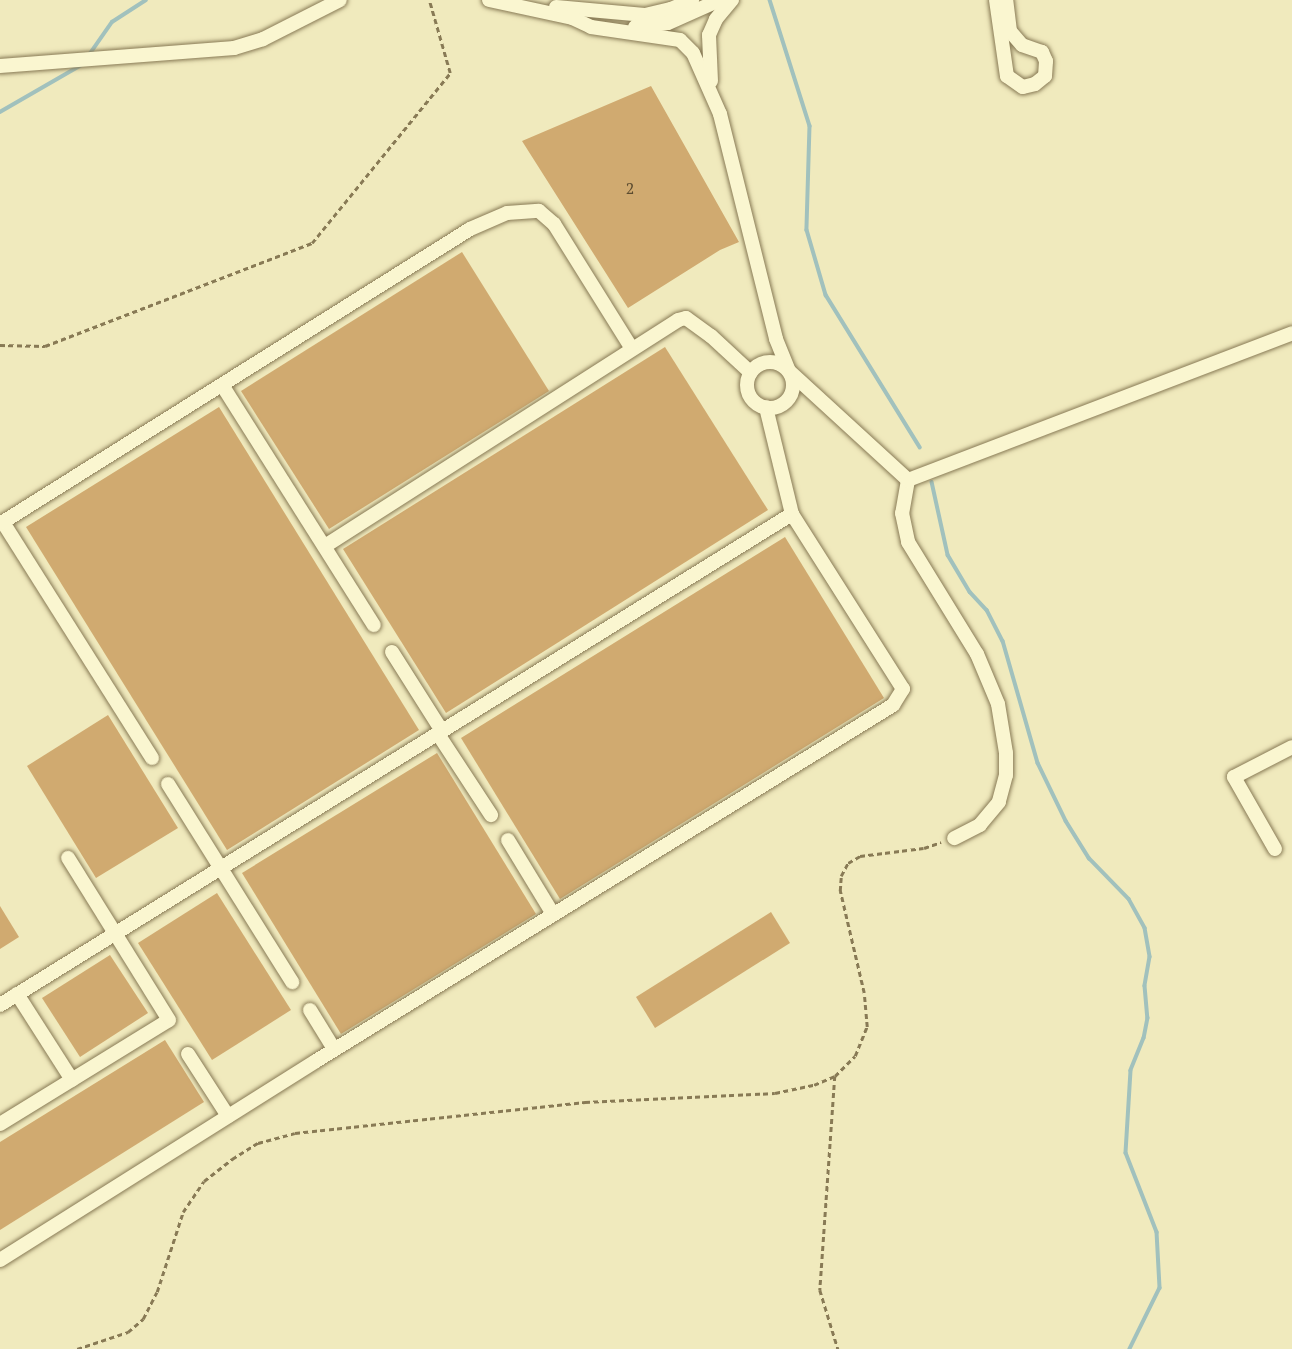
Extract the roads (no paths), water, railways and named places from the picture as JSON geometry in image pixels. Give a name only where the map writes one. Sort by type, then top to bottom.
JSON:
[{"type":"street","points":[[0,66],[234,48],[263,39],[340,0]]},
{"type":"street","points":[[489,0],[570,17],[645,27],[704,0]]},
{"type":"street","points":[[516,5],[645,15],[719,0]]},
{"type":"street","points":[[711,89],[709,35],[716,19],[732,0]]},
{"type":"street","points":[[996,0],[1007,76],[1023,87],[1035,84],[1045,76],[1046,61],[1042,52],[1022,45],[1010,31],[1006,0]]},
{"type":"street","points":[[691,7],[709,35]]},
{"type":"street","points":[[691,7],[687,36],[711,89],[776,339],[789,371],[793,385],[789,399],[776,407],[766,407],[750,396],[748,388],[751,373],[769,362],[783,366],[789,371],[908,481]]},
{"type":"street","points":[[570,17],[591,27],[680,40],[694,53]]},
{"type":"street","points":[[152,758],[3,522],[470,229],[507,213],[538,211],[554,224],[632,349]]},
{"type":"street","points":[[325,545],[678,320],[686,318],[711,336],[751,373]]},
{"type":"street","points":[[908,481],[1292,333]]},
{"type":"street","points":[[222,385],[374,625]]},
{"type":"street","points":[[0,1260],[334,1049],[893,705],[903,689],[792,513],[766,407]]},
{"type":"street","points":[[908,481],[902,513],[908,542],[976,654],[998,704],[1006,752],[1006,775],[999,802],[980,825],[954,838]]},
{"type":"street","points":[[0,1005],[792,513]]},
{"type":"street","points":[[392,652],[491,815]]},
{"type":"street","points":[[1275,849],[1234,776],[1292,747]]},
{"type":"street","points":[[168,784],[292,982]]},
{"type":"street","points":[[508,840],[553,914]]},
{"type":"street","points":[[0,1124],[169,1020],[68,858]]},
{"type":"street","points":[[17,994],[72,1080]]},
{"type":"street","points":[[310,1010],[334,1049]]},
{"type":"street","points":[[188,1054],[228,1116]]},
{"type":"waterway","points":[[89,55],[112,22],[146,0]]},
{"type":"waterway","points":[[770,0],[810,126],[807,230],[826,295],[920,447]]},
{"type":"waterway","points":[[0,112],[83,64]]},
{"type":"waterway","points":[[932,482],[948,555],[970,592],[987,610],[1003,641],[1038,763],[1066,821],[1089,858],[1129,899],[1145,928],[1150,957],[1145,986],[1148,1018],[1144,1038],[1131,1071],[1126,1153],[1157,1232],[1160,1288],[1130,1349]]}]
